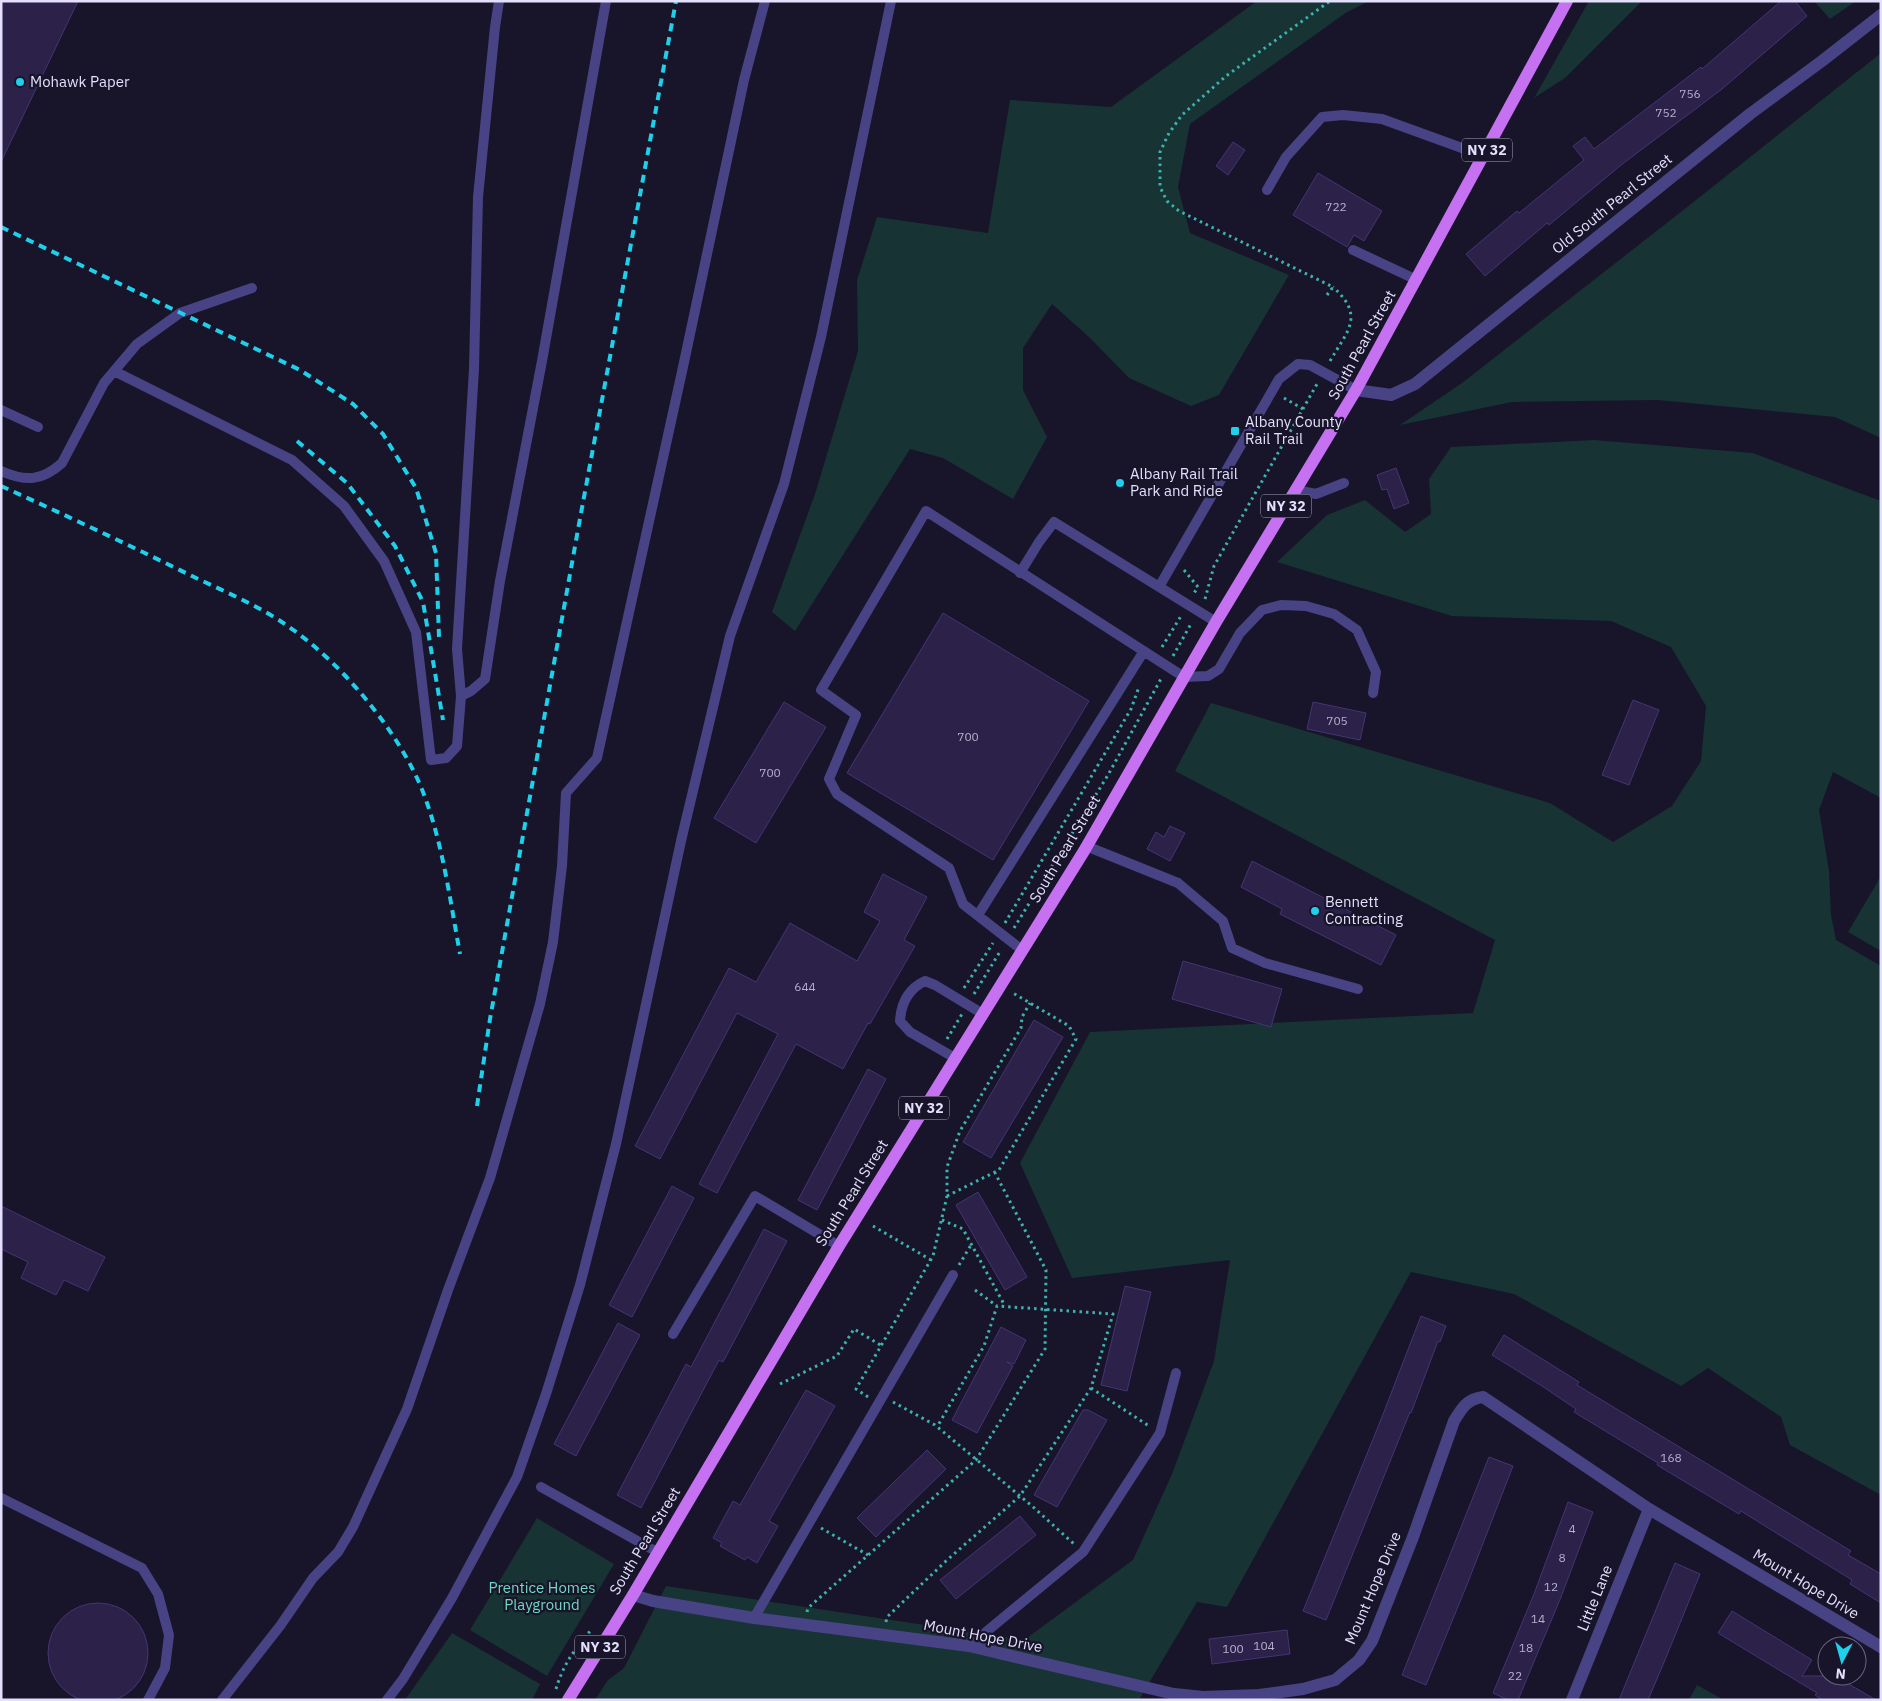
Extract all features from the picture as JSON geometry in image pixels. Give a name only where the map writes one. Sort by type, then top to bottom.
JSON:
[{"type":"main road","name":"South Pearl Street","points":[[568,1700],[633,1595],[839,1246],[1086,846],[1216,622],[1356,390],[1567,1]]},
{"type":"street","name":"Old South Pearl Street","points":[[1356,390],[1391,395],[1415,384],[1750,114],[1822,61],[1881,14]]},
{"type":"street","name":"Mount Hope Drive","points":[[633,1595],[653,1601],[754,1618],[969,1646],[1174,1694],[1203,1697],[1268,1694],[1303,1689],[1335,1680],[1359,1660],[1372,1641],[1413,1537],[1454,1421],[1462,1407],[1472,1398],[1483,1397],[1649,1509],[1881,1647]]},
{"type":"street","name":"Little Lane","points":[[1572,1700],[1649,1509]]},
{"type":"lane","points":[[114,371],[292,460],[344,506],[384,561],[416,632],[431,760],[446,758],[457,746],[461,696],[457,649],[474,369],[478,196],[499,1]]},
{"type":"lane","points":[[461,696],[485,678],[500,581],[542,361],[606,1]]},
{"type":"lane","points":[[222,1700],[280,1626],[313,1578],[338,1552],[353,1527],[407,1409],[448,1290],[490,1178],[540,1004],[553,942],[562,866],[566,793],[597,758],[679,387],[744,80],[765,1]]},
{"type":"lane","points":[[387,1700],[403,1679],[452,1598],[516,1477],[546,1394],[580,1285],[616,1144],[681,841],[730,636],[784,484],[821,337],[891,1]]},
{"type":"lane","points":[[1267,190],[1286,157],[1322,117],[1343,115],[1382,119],[1484,156]]},
{"type":"lane","points":[[1352,250],[1417,280]]},
{"type":"lane","points":[[1,471],[11,475],[39,478],[51,473],[62,464],[104,383],[137,344],[180,313],[252,288]]},
{"type":"lane","points":[[1160,587],[1279,379],[1298,364],[1310,365],[1356,390]]},
{"type":"lane","points":[[1,410],[38,427]]},
{"type":"lane","points":[[1296,490],[1316,494],[1344,483]]},
{"type":"lane","points":[[1022,950],[963,904],[949,868],[837,794],[829,779],[856,715],[821,690],[926,511],[1184,677],[1208,676],[1219,669],[1240,633],[1262,610],[1280,605],[1306,606],[1334,614],[1357,630],[1376,672],[1373,693]]},
{"type":"lane","points":[[1020,572],[1054,522],[1216,622]]},
{"type":"lane","points":[[978,916],[1144,651]]},
{"type":"lane","points":[[1086,846],[1178,883],[1223,921],[1232,948],[1264,963],[1358,989]]},
{"type":"lane","points":[[955,1058],[910,1032],[900,1021],[900,1007],[914,986],[925,981],[936,985],[982,1014]]},
{"type":"lane","points":[[673,1334],[755,1196],[839,1246]]},
{"type":"lane","points":[[754,1618],[953,1275]]},
{"type":"lane","points":[[969,1646],[1082,1552],[1160,1433],[1176,1373]]},
{"type":"lane","points":[[541,1487],[657,1552]]},
{"type":"lane","points":[[1,1498],[142,1568],[158,1594],[168,1635],[165,1668],[148,1700]]},
{"type":"path","points":[[1324,372],[1352,320],[1350,309],[1344,296],[1333,287],[1179,212],[1167,201],[1160,187],[1160,152],[1182,115],[1226,76],[1330,1]]},
{"type":"path","points":[[1327,295],[1333,287]]},
{"type":"path","points":[[947,1196],[999,1170],[1076,1039],[1069,1026],[1000,985]]},
{"type":"path","points":[[1030,1003],[1022,1017],[1021,1028],[960,1131],[947,1167],[947,1196],[931,1260],[856,1389],[937,1427],[1020,1496],[1082,1552]]},
{"type":"path","points":[[805,1625],[808,1608],[976,1460],[1045,1349],[1046,1270],[995,1173]]},
{"type":"path","points":[[942,1220],[963,1229],[1005,1307]]},
{"type":"path","points":[[872,1226],[931,1260]]},
{"type":"path","points":[[953,1275],[972,1245]]},
{"type":"path","points":[[884,1635],[887,1617],[946,1561],[1020,1496],[1091,1388],[1112,1314],[997,1306],[975,1290]]},
{"type":"path","points":[[937,1427],[984,1346],[997,1306]]},
{"type":"path","points":[[780,1384],[837,1356],[854,1329],[882,1346]]},
{"type":"path","points":[[1091,1388],[1160,1433]]},
{"type":"path","points":[[810,1522],[868,1555]]},
{"type":"green space","points":[[1257,1],[1369,1],[1347,12],[1190,124],[1178,187],[1190,233],[1289,275],[1219,395],[1191,406],[1129,378],[1089,337],[1052,304],[1023,348],[1023,390],[1047,437],[1013,499],[943,458],[910,449],[795,631],[772,612],[815,494],[858,351],[857,280],[877,217],[988,233],[1010,100],[1111,107]]},
{"type":"green space","points":[[1589,1],[1642,1],[1565,78],[1534,98]]},
{"type":"green space","points":[[1814,1],[1856,1],[1830,19]]},
{"type":"green space","points":[[1881,53],[1881,438],[1835,417],[1658,400],[1512,402],[1400,425],[1462,383]]},
{"type":"green space","points":[[1594,440],[1753,453],[1881,501],[1881,798],[1833,772],[1819,810],[1829,871],[1831,915],[1836,940],[1881,966],[1881,1495],[1790,1445],[1781,1417],[1708,1368],[1681,1386],[1514,1294],[1411,1272],[1227,1607],[1197,1602],[1139,1700],[595,1700],[608,1680],[624,1668],[666,1586],[1024,1640],[1133,1560],[1172,1474],[1214,1361],[1230,1260],[1072,1278],[1020,1163],[1090,1032],[1473,1013],[1495,940],[1175,771],[1211,703],[1550,803],[1613,842],[1672,806],[1701,761],[1706,706],[1671,647],[1611,621],[1452,616],[1277,562],[1327,515],[1365,500],[1405,532],[1431,514],[1429,479],[1451,447]]},
{"type":"green space","points":[[1881,876],[1881,951],[1848,932]]},
{"type":"green space","name":"Prentice Homes Playground","points":[[537,1518],[614,1564],[547,1676],[470,1630]]},
{"type":"green space","points":[[452,1633],[540,1684],[532,1700],[405,1700]]},
{"type":"green space","points":[[1697,1685],[1724,1700],[1689,1700]]},
{"type":"building","name":"Mohawk Paper","points":[[1,1],[78,1],[1,162]]},
{"type":"building","points":[[1781,1],[1795,1],[1807,16],[1722,89],[1621,165],[1549,225],[1547,223],[1485,276],[1466,254],[1517,211],[1519,213],[1584,160],[1573,146],[1585,137],[1594,149],[1701,67],[1702,69]]},
{"type":"building","points":[[1233,142],[1245,150],[1228,175],[1216,166]]},
{"type":"building","points":[[1318,173],[1382,211],[1364,241],[1354,235],[1347,247],[1293,215]]},
{"type":"building","points":[[1396,468],[1409,503],[1394,509],[1387,489],[1382,490],[1377,475]]},
{"type":"building","points":[[943,613],[1089,701],[993,860],[847,773]]},
{"type":"building","points":[[1633,700],[1659,710],[1629,785],[1602,775]]},
{"type":"building","points":[[784,702],[826,727],[756,843],[714,818]]},
{"type":"building","points":[[1313,702],[1366,713],[1360,740],[1307,729]]},
{"type":"building","points":[[1170,826],[1185,833],[1170,861],[1147,849],[1156,832],[1164,837]]},
{"type":"building","name":"Bennett Contracting","points":[[1252,861],[1396,935],[1381,965],[1280,914],[1282,909],[1241,887]]},
{"type":"building","points":[[883,874],[927,897],[904,940],[915,946],[870,1024],[868,1023],[843,1069],[796,1044],[717,1193],[699,1184],[778,1034],[737,1013],[660,1159],[635,1146],[729,968],[756,982],[790,923],[857,961],[880,921],[864,912]]},
{"type":"building","points":[[1183,961],[1282,989],[1271,1027],[1172,999]]},
{"type":"building","points":[[1034,1020],[1063,1037],[991,1158],[963,1142]]},
{"type":"building","points":[[868,1069],[886,1079],[817,1210],[798,1200]]},
{"type":"building","points":[[672,1186],[694,1198],[632,1317],[609,1305]]},
{"type":"building","points":[[978,1192],[1027,1277],[1005,1290],[956,1205]]},
{"type":"building","points":[[1,1206],[105,1257],[88,1291],[64,1280],[56,1295],[21,1278],[28,1262],[1,1249]]},
{"type":"building","points":[[764,1229],[787,1241],[723,1362],[719,1360],[641,1508],[617,1495],[686,1364],[691,1367]]},
{"type":"building","points":[[1125,1286],[1151,1292],[1127,1391],[1101,1385]]},
{"type":"building","points":[[1421,1316],[1446,1326],[1440,1342],[1438,1341],[1411,1413],[1326,1620],[1303,1611]]},
{"type":"building","points":[[618,1323],[640,1335],[576,1456],[554,1444]]},
{"type":"building","points":[[1001,1327],[1026,1340],[1014,1364],[1007,1362],[1013,1366],[977,1433],[952,1420]]},
{"type":"building","points":[[1504,1335],[1579,1382],[1577,1385],[1851,1551],[1848,1555],[1881,1574],[1881,1603],[1850,1584],[1852,1580],[1741,1511],[1739,1514],[1657,1465],[1658,1463],[1574,1412],[1576,1409],[1492,1355]]},
{"type":"building","points":[[806,1390],[835,1406],[769,1521],[778,1526],[757,1563],[747,1557],[745,1560],[720,1546],[722,1543],[713,1538],[733,1501],[740,1505]]},
{"type":"building","points":[[1083,1410],[1088,1410],[1107,1420],[1057,1507],[1034,1495]]},
{"type":"building","points":[[927,1450],[946,1469],[876,1537],[857,1518]]},
{"type":"building","points":[[1489,1457],[1513,1466],[1426,1685],[1402,1675]]},
{"type":"building","points":[[1568,1502],[1593,1512],[1561,1597],[1518,1700],[1508,1700],[1493,1693],[1534,1594]]},
{"type":"building","points":[[1020,1516],[1036,1535],[956,1599],[940,1580]]},
{"type":"building","points":[[1675,1563],[1700,1574],[1665,1660],[1648,1700],[1619,1700]]},
{"type":"building","points":[[98,1603],[117,1607],[133,1618],[144,1634],[148,1653],[144,1672],[133,1688],[117,1699],[98,1703],[79,1699],[63,1688],[52,1672],[48,1653],[52,1634],[63,1618],[79,1607]]},
{"type":"building","points":[[1732,1611],[1812,1660],[1802,1676],[1817,1676],[1817,1686],[1852,1686],[1876,1700],[1823,1700],[1815,1695],[1817,1693],[1718,1633]]},
{"type":"building","points":[[1287,1630],[1290,1654],[1212,1664],[1209,1639]]},
{"type":"railway","points":[[477,1106],[490,1019],[579,524],[676,1]]},
{"type":"railway","points":[[1,227],[300,370],[353,404],[383,434],[416,488],[436,553],[439,637]]},
{"type":"railway","points":[[297,441],[347,483],[395,546],[423,602],[443,720]]},
{"type":"railway","points":[[1,486],[266,612],[309,642],[349,679],[400,746],[423,792],[441,852],[460,954]]},
{"type":"place","name":"Mohawk Paper","points":[[20,82]]},
{"type":"place","name":"Albany County Rail Trail","points":[[1235,431]]},
{"type":"place","name":"Albany Rail Trail Park and Ride","points":[[1120,483]]},
{"type":"place","name":"Bennett Contracting","points":[[1315,911]]}]
